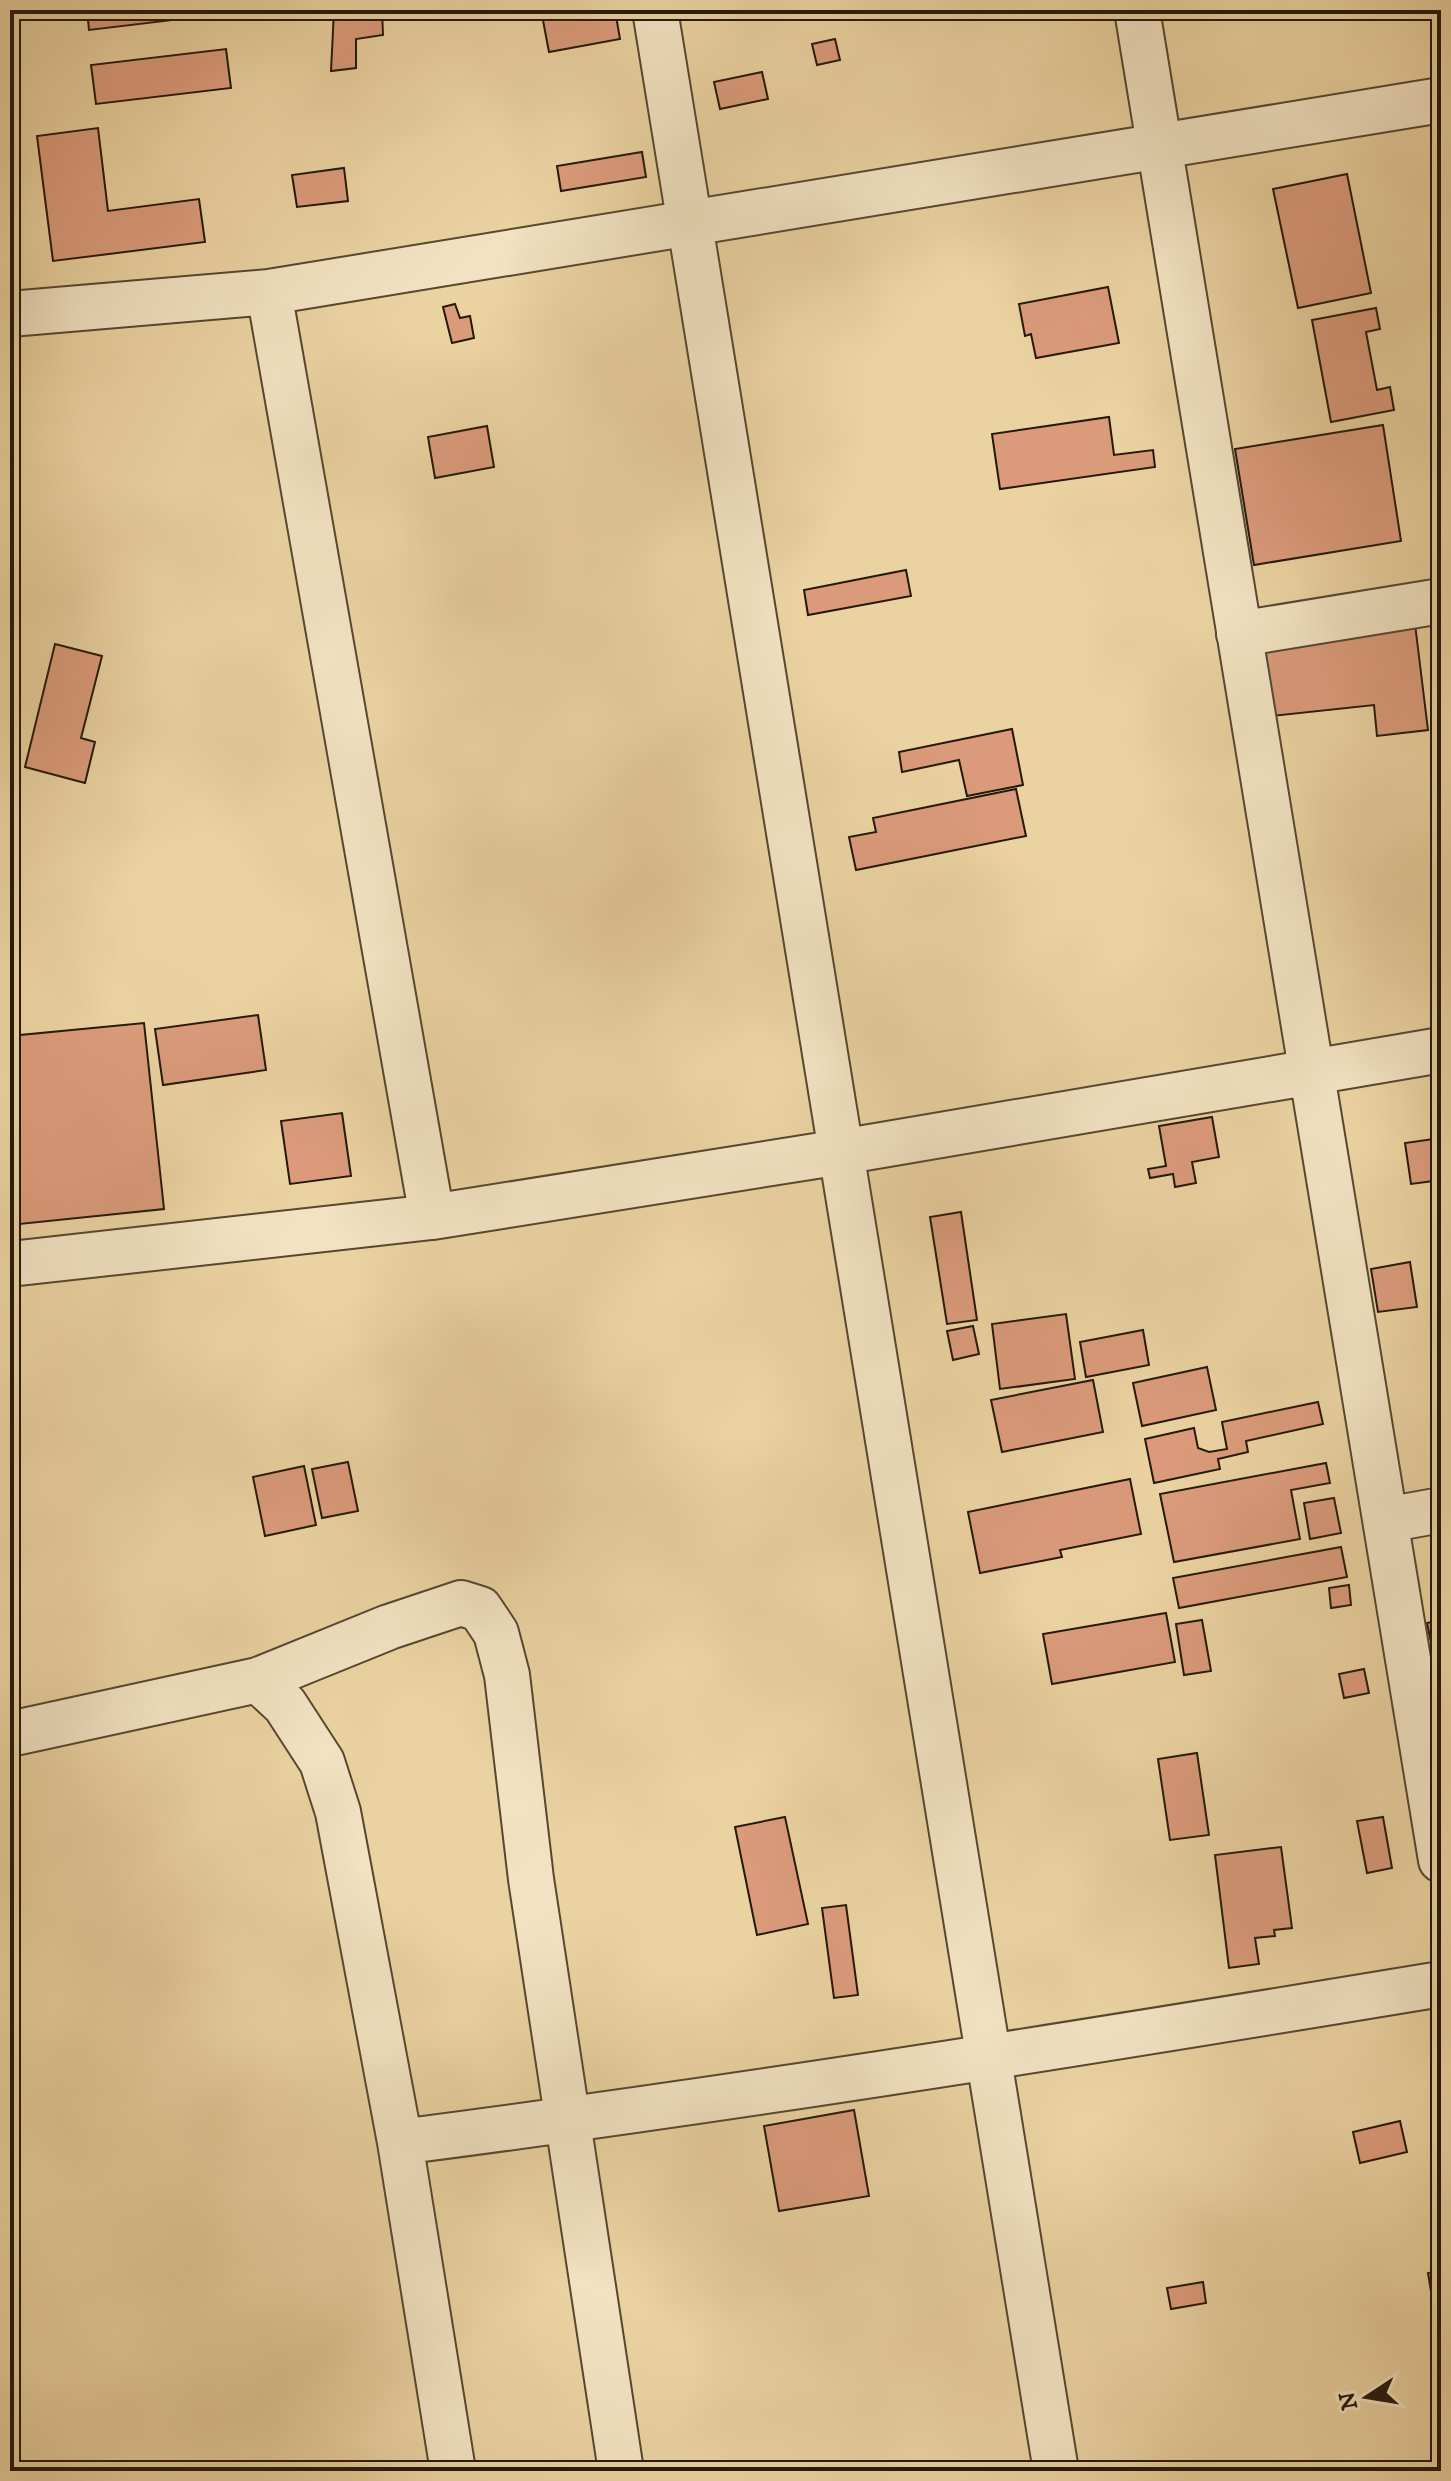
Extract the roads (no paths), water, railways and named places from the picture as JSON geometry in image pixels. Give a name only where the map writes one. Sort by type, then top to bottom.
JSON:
[{"type":"street","points":[[655,10],[1056,2471]]},
{"type":"street","points":[[1137,10],[1441,1860]]},
{"type":"street","points":[[10,314],[269,292],[1441,100]]},
{"type":"street","points":[[269,292],[432,1217]]},
{"type":"street","points":[[1239,634],[1441,601]]},
{"type":"street","points":[[10,1264],[432,1217],[841,1152],[1441,1050]]},
{"type":"street","points":[[1386,1520],[1441,1510]]},
{"type":"street","points":[[10,1734],[258,1680],[389,1627],[461,1603],[480,1609],[496,1633],[507,1675],[531,1879],[618,2470]]},
{"type":"street","points":[[258,1680],[285,1705],[322,1762],[338,1812],[400,2142],[453,2471]]},
{"type":"street","points":[[400,2142],[566,2121],[989,2058],[1441,1984]]}]
